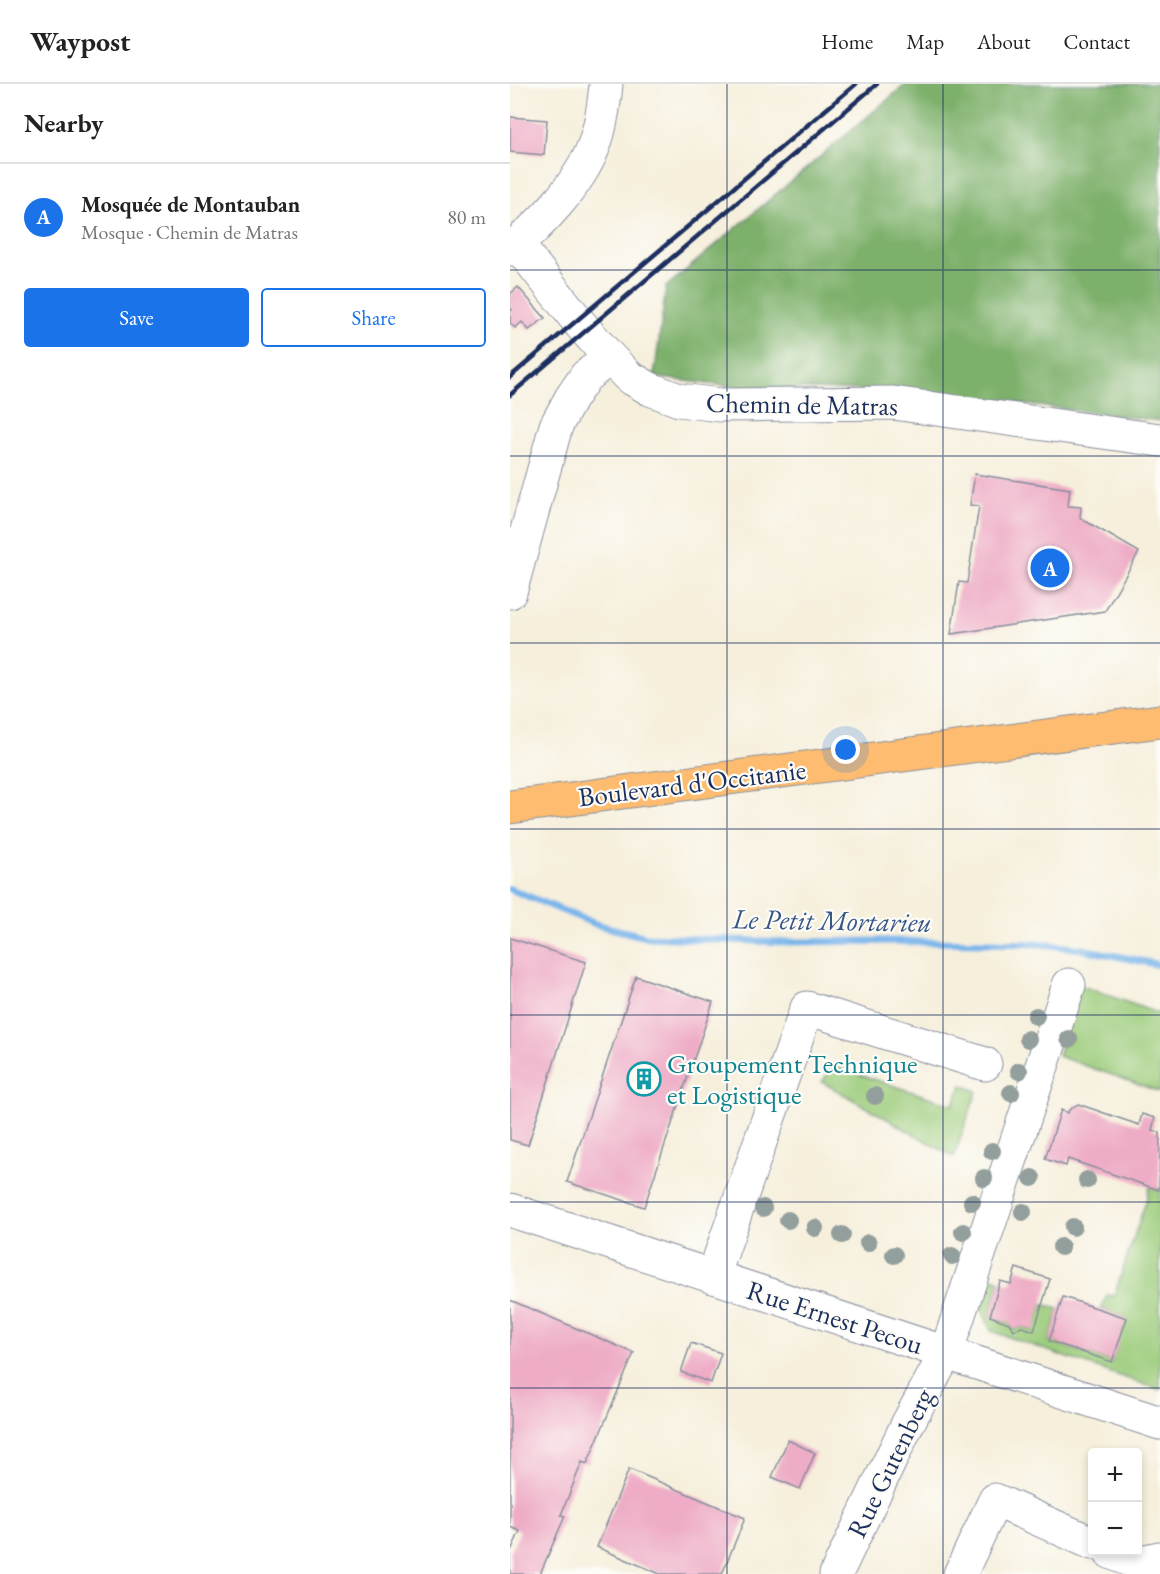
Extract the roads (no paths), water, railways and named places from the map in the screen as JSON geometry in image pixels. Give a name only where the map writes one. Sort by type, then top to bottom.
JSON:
[{"type":"main road","name":"Boulevard d'Occitanie","points":[[510,807],[1160,721]]},
{"type":"street","points":[[513,247],[550,211],[586,163],[593,148],[603,112],[606,84]]},
{"type":"street","name":"Chemin de Matras","points":[[513,247],[628,377],[650,389],[679,400],[720,405],[893,403],[1160,440]]},
{"type":"street","points":[[510,592],[556,426],[586,376],[610,358]]},
{"type":"street","name":"Rue Gutenberg","points":[[836,1574],[908,1423],[946,1353],[1069,985]]},
{"type":"street","points":[[713,1277],[807,1008],[985,1064]]},
{"type":"street","name":"Rue Ernest Pecou","points":[[510,1210],[1160,1423]]},
{"type":"street","points":[[960,1574],[995,1500],[1088,1542]]},
{"type":"waterway","name":"Le Petit Mortarieu","points":[[510,889],[598,925],[646,937],[783,942],[1041,944],[1082,949],[1160,965]]},
{"type":"railway","points":[[510,377],[856,84]]},
{"type":"railway","points":[[510,395],[877,84]]},
{"type":"place","name":"Mosquée de Montauban","points":[[1050,568]]},
{"type":"place","name":"Groupement Technique et Logistique","points":[[644,1079]]}]
